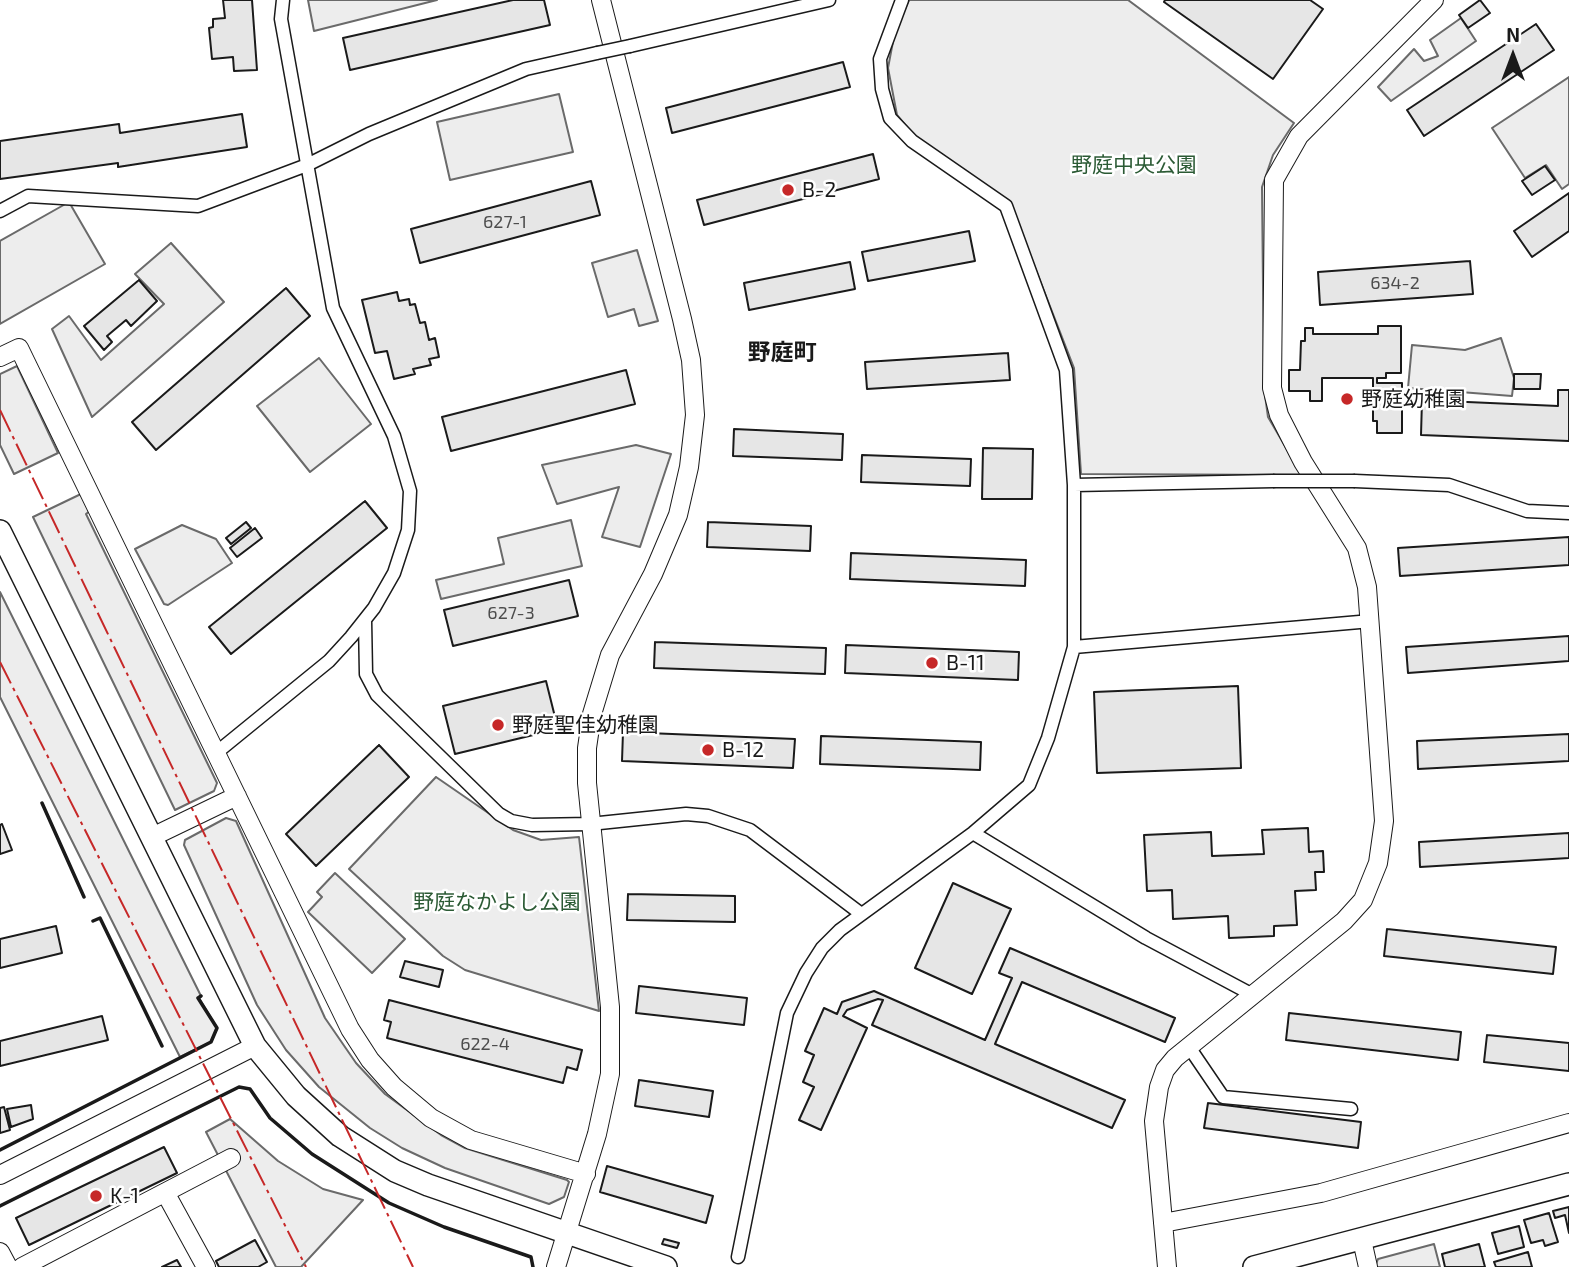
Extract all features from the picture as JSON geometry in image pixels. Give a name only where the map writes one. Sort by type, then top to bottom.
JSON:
[{"type":"street","points":[[216,753],[329,661],[365,620],[394,573],[408,530],[410,491],[394,436],[332,308],[281,19],[283,0]]},
{"type":"street","points":[[556,1267],[606,1102],[611,1045],[590,824],[587,748],[597,694],[610,655],[653,574],[678,515],[689,467],[695,415],[691,360],[682,319],[601,0]]},
{"type":"street","points":[[0,211],[28,197],[198,206],[307,165],[369,134],[526,69],[830,0]]},
{"type":"street","points":[[738,1257],[787,1013],[822,948],[860,914],[973,833],[1029,785],[1048,738],[1074,647],[1074,485],[1066,370],[1006,206],[912,141],[890,118],[882,89],[880,59],[902,0]]},
{"type":"street","points":[[1167,1267],[1154,1121],[1159,1087],[1165,1070],[1189,1047],[1344,921],[1363,900],[1378,863],[1384,821],[1371,621],[1357,548],[1303,461],[1279,415],[1272,388],[1274,180],[1299,136],[1434,0]]},
{"type":"street","points":[[0,357],[19,348],[350,1029],[370,1060],[394,1087],[431,1118],[471,1140],[586,1174]]},
{"type":"street","points":[[1074,485],[1273,481],[1449,485],[1527,511],[1569,513]]},
{"type":"street","points":[[0,531],[255,1046],[315,1116],[366,1154],[428,1185],[666,1267]]},
{"type":"street","points":[[365,620],[366,674],[377,695],[499,814],[511,821],[532,825],[590,824],[686,814],[708,816],[739,827],[770,844],[860,914]]},
{"type":"street","points":[[1074,647],[1371,621]]},
{"type":"street","points":[[152,837],[237,796]]},
{"type":"street","points":[[973,833],[1146,938],[1253,995]]},
{"type":"street","points":[[0,1175],[255,1046]]},
{"type":"street","points":[[1189,1047],[1223,1097],[1351,1109]]},
{"type":"street","points":[[1163,1223],[1321,1193],[1569,1123]]},
{"type":"street","points":[[22,1267],[231,1158]]},
{"type":"street","points":[[1254,1267],[1569,1184]]},
{"type":"street","points":[[166,1194],[206,1267]]},
{"type":"street","points":[[1362,1240],[1368,1267]]},
{"type":"street","points":[[0,1252],[8,1267]]},
{"type":"shaded area","points":[[308,0],[437,0],[314,31]]},
{"type":"shaded area","name":"野庭中央公園","points":[[909,0],[1128,0],[1294,123],[1273,155],[1262,187],[1264,388],[1268,417],[1302,475],[1081,474],[1074,368],[1009,201],[915,137],[897,115],[888,68],[895,31]]},
{"type":"shaded area","points":[[1461,18],[1476,41],[1391,101],[1378,87],[1414,49],[1424,61],[1438,56],[1430,40]]},
{"type":"shaded area","points":[[1569,77],[1569,184],[1562,189],[1546,165],[1525,178],[1492,128]]},
{"type":"shaded area","points":[[559,94],[573,152],[450,180],[437,122]]},
{"type":"shaded area","points":[[69,202],[105,264],[0,324],[0,241]]},
{"type":"shaded area","points":[[171,243],[224,302],[92,417],[52,329],[69,316],[101,360],[164,304],[135,274]]},
{"type":"shaded area","points":[[637,250],[658,321],[639,326],[634,309],[608,317],[592,263]]},
{"type":"shaded area","points":[[1501,338],[1514,378],[1512,396],[1408,388],[1412,345],[1465,350]]},
{"type":"shaded area","points":[[319,358],[371,424],[310,472],[257,406]]},
{"type":"shaded area","points":[[17,366],[58,453],[14,474],[0,445],[0,374]]},
{"type":"shaded area","points":[[636,445],[671,454],[640,547],[602,537],[619,487],[557,504],[542,465]]},
{"type":"shaded area","points":[[83,493],[91,510],[86,514],[217,783],[214,791],[175,810],[33,517]]},
{"type":"shaded area","points":[[571,520],[582,566],[441,599],[436,580],[504,564],[498,538]]},
{"type":"shaded area","points":[[182,525],[216,539],[232,563],[168,605],[164,604],[135,549]]},
{"type":"shaded area","points":[[0,592],[201,996],[199,998],[217,1028],[211,1042],[180,1057],[0,697]]},
{"type":"shaded area","name":"野庭なかよし公園","points":[[436,777],[513,830],[541,840],[579,837],[599,1011],[465,970],[443,956],[349,869]]},
{"type":"shaded area","points":[[226,818],[236,821],[325,1018],[356,1063],[385,1094],[441,1135],[465,1148],[567,1180],[569,1182],[564,1197],[549,1204],[445,1168],[402,1148],[370,1128],[319,1087],[286,1050],[257,1005],[184,845],[185,840]]},
{"type":"shaded area","points":[[335,873],[405,939],[372,973],[308,912],[322,897],[317,892]]},
{"type":"shaded area","points":[[230,1119],[278,1161],[323,1189],[363,1200],[301,1267],[276,1267],[206,1132]]},
{"type":"shaded area","points":[[1434,1244],[1440,1267],[1375,1267],[1378,1259]]},
{"type":"building","points":[[223,0],[252,0],[257,70],[234,71],[233,57],[212,59],[209,28],[213,27],[213,19],[225,18]]},
{"type":"building","points":[[513,0],[544,0],[550,25],[350,70],[343,38]]},
{"type":"building","points":[[1310,0],[1323,9],[1273,79],[1164,2]]},
{"type":"building","points":[[1480,0],[1490,13],[1468,28],[1459,15]]},
{"type":"building","points":[[1536,24],[1554,50],[1424,136],[1407,110]]},
{"type":"building","points":[[843,62],[850,87],[672,133],[666,108]]},
{"type":"building","points":[[242,114],[247,147],[118,167],[118,163],[0,179],[0,141],[119,124],[120,133]]},
{"type":"building","name":"B-2","points":[[873,154],[879,179],[704,225],[697,200]]},
{"type":"building","points":[[1545,166],[1555,180],[1532,195],[1522,181]]},
{"type":"building","points":[[591,181],[600,215],[420,263],[411,229]]},
{"type":"building","points":[[1569,193],[1569,231],[1532,257],[1514,231]]},
{"type":"building","points":[[969,231],[975,261],[868,281],[862,252]]},
{"type":"building","points":[[1470,261],[1473,294],[1320,305],[1318,272]]},
{"type":"building","points":[[850,262],[855,289],[749,310],[744,283]]},
{"type":"building","points":[[139,280],[157,301],[131,326],[126,320],[107,336],[112,342],[104,350],[84,326]]},
{"type":"building","points":[[286,288],[310,316],[156,450],[132,422]]},
{"type":"building","points":[[397,292],[399,301],[409,299],[410,305],[415,304],[420,323],[425,322],[429,340],[435,338],[439,357],[429,359],[431,365],[413,369],[415,374],[394,379],[387,351],[375,353],[362,300]]},
{"type":"building","points":[[1378,326],[1401,326],[1401,373],[1386,373],[1386,378],[1377,378],[1377,383],[1402,383],[1402,433],[1377,433],[1377,421],[1373,421],[1373,378],[1322,378],[1322,401],[1310,401],[1310,391],[1289,391],[1289,370],[1300,370],[1301,341],[1305,341],[1305,328],[1313,328],[1313,334],[1378,334]]},
{"type":"building","points":[[1008,353],[1010,380],[867,389],[865,362]]},
{"type":"building","points":[[626,370],[635,404],[451,451],[442,417]]},
{"type":"building","points":[[1514,374],[1541,374],[1540,389],[1514,389]]},
{"type":"building","points":[[1558,390],[1569,390],[1569,441],[1421,435],[1422,400],[1558,406]]},
{"type":"building","points":[[734,429],[843,434],[842,460],[733,456]]},
{"type":"building","points":[[983,448],[1033,449],[1032,499],[982,499]]},
{"type":"building","points":[[862,455],[971,459],[970,486],[861,482]]},
{"type":"building","points":[[365,501],[387,528],[231,654],[209,627]]},
{"type":"building","points":[[246,522],[251,528],[231,544],[226,538]]},
{"type":"building","points":[[708,522],[811,526],[810,551],[707,547]]},
{"type":"building","points":[[255,528],[262,538],[237,557],[230,548]]},
{"type":"building","points":[[1569,537],[1569,565],[1400,576],[1398,548]]},
{"type":"building","points":[[851,553],[1026,560],[1025,586],[850,579]]},
{"type":"building","points":[[569,580],[578,616],[453,646],[444,610]]},
{"type":"building","points":[[1569,636],[1569,661],[1408,673],[1406,647]]},
{"type":"building","points":[[655,642],[826,648],[825,674],[654,668]]},
{"type":"building","name":"B-11","points":[[846,645],[1019,652],[1018,680],[845,673]]},
{"type":"building","points":[[546,681],[558,729],[455,754],[443,706]]},
{"type":"building","points":[[1238,686],[1241,768],[1097,773],[1094,692]]},
{"type":"building","name":"B-12","points":[[623,732],[795,739],[793,768],[622,761]]},
{"type":"building","points":[[1569,734],[1569,761],[1418,769],[1417,741]]},
{"type":"building","points":[[821,736],[981,742],[980,770],[820,764]]},
{"type":"building","points":[[379,745],[409,777],[316,866],[286,834]]},
{"type":"building","points":[[2,824],[12,850],[0,854],[0,825]]},
{"type":"building","points":[[1308,828],[1309,852],[1323,851],[1324,872],[1315,872],[1316,890],[1295,891],[1297,925],[1274,926],[1274,936],[1229,938],[1228,916],[1173,919],[1172,890],[1147,891],[1144,835],[1211,832],[1212,856],[1264,854],[1262,830]]},
{"type":"building","points":[[1569,833],[1569,858],[1420,867],[1419,842]]},
{"type":"building","points":[[953,883],[1011,909],[972,994],[915,968]]},
{"type":"building","points":[[628,894],[735,896],[735,922],[627,920]]},
{"type":"building","points":[[56,926],[62,953],[0,968],[0,939]]},
{"type":"building","points":[[1387,929],[1556,947],[1553,974],[1384,956]]},
{"type":"building","points":[[1010,948],[1175,1018],[1165,1042],[1022,982],[995,1044],[1125,1100],[1112,1128],[872,1025],[883,1000],[878,999],[847,1010],[843,1016],[867,1028],[821,1130],[799,1120],[814,1087],[803,1082],[814,1055],[805,1051],[824,1008],[837,1014],[842,1002],[874,991],[985,1040],[1012,978],[999,973]]},
{"type":"building","points":[[405,961],[443,970],[439,987],[400,977]]},
{"type":"building","points":[[639,986],[747,998],[744,1025],[636,1013]]},
{"type":"building","points":[[389,1000],[582,1050],[577,1070],[567,1067],[563,1083],[387,1038],[391,1022],[384,1020]]},
{"type":"building","points":[[1289,1013],[1461,1032],[1458,1060],[1286,1040]]},
{"type":"building","points":[[102,1016],[108,1040],[0,1066],[0,1041]]},
{"type":"building","points":[[1487,1035],[1569,1043],[1569,1071],[1484,1062]]},
{"type":"building","points":[[639,1080],[713,1091],[709,1117],[635,1106]]},
{"type":"building","points":[[1208,1103],[1361,1122],[1358,1148],[1204,1128]]},
{"type":"building","points":[[31,1105],[33,1119],[11,1127],[7,1109]]},
{"type":"building","points":[[4,1107],[10,1130],[0,1133],[0,1108]]},
{"type":"building","name":"K-1","points":[[164,1147],[177,1173],[29,1245],[16,1218]]},
{"type":"building","points":[[607,1166],[713,1196],[706,1223],[600,1192]]},
{"type":"building","points":[[1569,1207],[1569,1233],[1565,1215],[1555,1218],[1553,1211]]},
{"type":"building","points":[[1549,1213],[1558,1242],[1545,1246],[1543,1240],[1531,1243],[1524,1220]]},
{"type":"building","points":[[1519,1226],[1524,1247],[1498,1254],[1492,1233]]},
{"type":"building","points":[[664,1239],[679,1243],[677,1248],[662,1244]]},
{"type":"building","points":[[255,1240],[267,1262],[258,1267],[219,1267],[216,1261]]},
{"type":"building","points":[[1479,1244],[1485,1267],[1445,1267],[1442,1254]]},
{"type":"building","points":[[1528,1252],[1532,1267],[1496,1267],[1494,1262]]},
{"type":"building","points":[[177,1260],[181,1267],[162,1267]]},
{"type":"wall","points":[[42,803],[84,897]]},
{"type":"wall","points":[[93,921],[100,918],[162,1046]]},
{"type":"wall","points":[[0,1150],[211,1042],[217,1028],[198,998],[201,996]]},
{"type":"wall","points":[[0,1206],[239,1087],[250,1089],[270,1118],[312,1154],[389,1203],[444,1227],[531,1257],[533,1267]]},
{"type":"power","points":[[0,410],[413,1267]]},
{"type":"power","points":[[0,662],[306,1267]]},
{"type":"place","name":"B-2","points":[[788,190]]},
{"type":"place","name":"野庭幼稚園","points":[[1347,399]]},
{"type":"place","name":"B-11","points":[[932,663]]},
{"type":"place","name":"野庭聖佳幼稚園","points":[[498,725]]},
{"type":"place","name":"B-12","points":[[708,750]]},
{"type":"place","name":"K-1","points":[[96,1196]]},
{"type":"district","name":"野庭町","points":[[782,352]]}]
